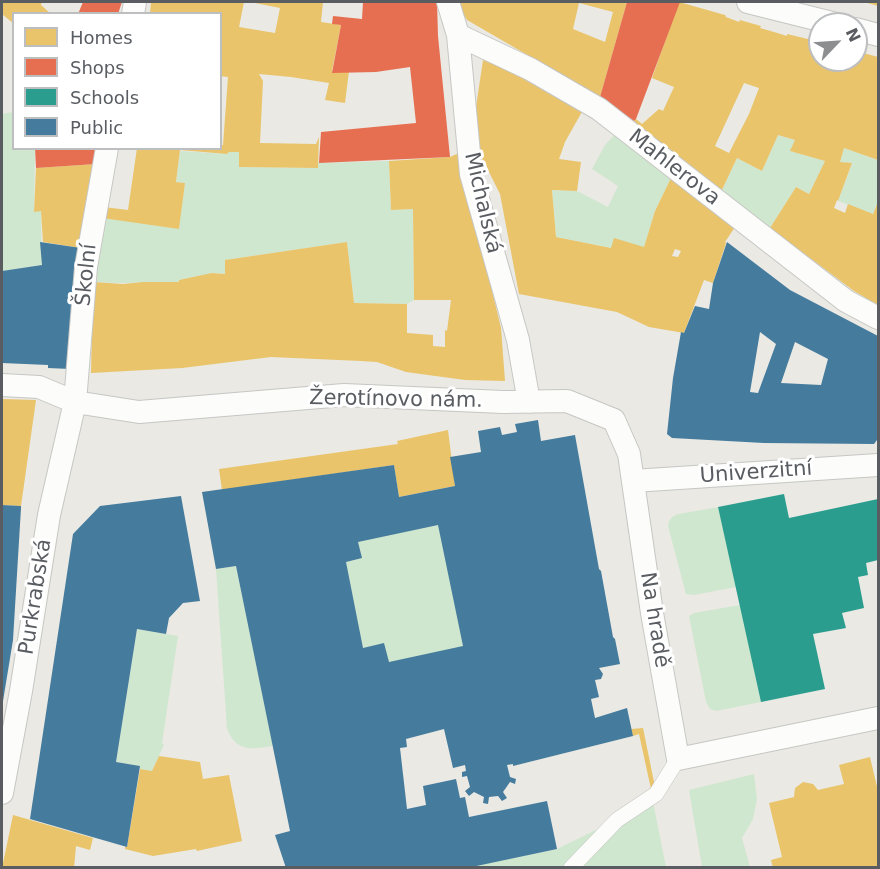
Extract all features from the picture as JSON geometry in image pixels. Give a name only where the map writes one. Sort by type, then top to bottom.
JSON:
[{"type":"street","name":"Michalská","points":[[448,2],[458,35],[471,174],[518,340],[529,402]]},
{"type":"street","points":[[748,2],[808,17]]},
{"type":"street","name":"Mahlerova","points":[[458,35],[530,69],[599,109],[846,301],[879,318]]},
{"type":"street","name":"Školní","points":[[75,402],[86,267],[107,150]]},
{"type":"street","name":"Žerotínovo nám.","points":[[2,385],[39,387],[75,402],[139,412],[344,395],[529,402],[567,401],[614,420],[629,454],[633,481]]},
{"type":"street","name":"Purkrabská","points":[[2,792],[21,692],[49,515],[75,402]]},
{"type":"street","name":"Univerzitní","points":[[633,481],[879,465]]},
{"type":"street","name":"Na hradě","points":[[633,481],[652,613],[678,759]]},
{"type":"street","points":[[678,759],[879,718]]},
{"type":"lane","points":[[571,867],[616,820],[656,794],[678,759]]},
{"type":"green space","points":[[12,112],[12,150],[35,150],[34,211],[41,211],[42,265],[2,271],[2,114]]},
{"type":"green space","points":[[616,133],[672,176],[655,211],[644,247],[611,248],[556,237],[552,190],[577,191],[608,207],[618,186],[592,169],[605,145]]},
{"type":"green space","points":[[778,135],[795,140],[791,151],[825,161],[809,194],[796,187],[770,228],[721,192],[737,158],[762,171]]},
{"type":"green space","points":[[844,148],[878,160],[878,202],[873,214],[838,201],[852,164],[840,162]]},
{"type":"green space","points":[[180,151],[227,154],[239,152],[240,167],[318,168],[318,163],[389,161],[391,210],[413,209],[414,300],[407,304],[354,303],[347,242],[225,260],[225,274],[215,273],[179,280],[179,282],[93,282],[102,218],[179,228],[185,183],[176,182]]},
{"type":"green space","points":[[445,507],[475,653],[350,678],[320,533]]},
{"type":"green space","points":[[718,507],[736,587],[694,595],[686,594],[668,526],[669,521],[679,514]]},
{"type":"green space","points":[[236,566],[273,746],[246,748],[235,742],[227,728],[216,569]]},
{"type":"green space","points":[[740,605],[761,702],[716,711],[710,709],[706,702],[689,616],[694,613]]},
{"type":"green space","points":[[137,629],[178,636],[162,743],[164,745],[152,771],[140,769],[140,766],[116,762]]},
{"type":"green space","points":[[754,774],[757,799],[753,819],[742,838],[750,867],[702,867],[689,790]]},
{"type":"green space","points":[[653,802],[666,867],[478,868],[478,865],[557,849]]},
{"type":"building: Homes","points":[[2,2],[42,2],[41,5],[49,12],[12,12],[12,22],[2,14]]},
{"type":"building: Homes","points":[[151,2],[244,2],[239,27],[275,33],[280,8],[250,2],[323,2],[321,22],[341,25],[332,71],[349,71],[345,103],[325,100],[329,83],[259,74],[263,81],[260,143],[316,144],[319,137],[318,168],[239,167],[239,152],[227,154],[180,150],[222,150],[228,77],[222,76],[222,12],[150,12]]},
{"type":"building: Homes","points":[[456,2],[627,2],[600,97],[467,20]],"holes":[[[579,3],[613,12],[605,42],[573,29]]]},
{"type":"building: Homes","points":[[679,2],[787,36],[787,34],[808,39],[808,72],[868,72],[868,54],[878,57],[878,160],[844,148],[840,162],[852,163],[834,208],[845,213],[848,204],[873,214],[878,202],[878,305],[854,291],[770,228],[796,187],[809,194],[825,161],[790,151],[795,140],[778,135],[762,171],[737,158],[721,192],[634,121],[636,119],[642,124],[659,109],[663,111],[674,87],[652,78]],"holes":[[[744,83],[759,88],[749,114],[729,153],[715,146]]]},
{"type":"building: Homes","points":[[864,2],[878,2],[878,6]]},
{"type":"building: Homes","points":[[483,60],[516,73],[583,110],[565,142],[559,159],[581,162],[577,191],[552,190],[556,237],[611,248],[614,238],[644,247],[655,211],[672,176],[737,224],[725,242],[713,283],[704,280],[684,333],[649,327],[617,312],[519,294],[500,194],[478,150],[476,107]],"holes":[[[675,249],[681,251],[678,257],[672,256]]]},
{"type":"building: Homes","points":[[137,150],[180,150],[176,182],[185,183],[179,229],[102,218],[104,207],[128,210]]},
{"type":"building: Homes","points":[[459,153],[501,328],[505,381],[465,380],[406,372],[377,362],[271,357],[182,368],[91,373],[93,282],[123,284],[179,282],[179,280],[212,273],[225,274],[225,260],[347,242],[354,303],[407,304],[407,333],[433,335],[433,346],[445,347],[445,330],[447,331],[451,300],[414,300],[413,209],[391,210],[389,161],[450,157]]},
{"type":"building: Homes","points":[[96,164],[81,248],[43,242],[41,211],[34,212],[36,168]]},
{"type":"building: Homes","points":[[2,399],[36,400],[21,506],[2,505]]},
{"type":"building: Homes","points":[[448,430],[455,486],[399,497],[394,465],[222,490],[219,469],[398,444],[397,441]]},
{"type":"building: Homes","points":[[643,728],[655,787],[651,789],[639,734],[633,736],[631,729]]},
{"type":"building: Homes","points":[[159,756],[200,762],[203,779],[229,775],[242,841],[197,851],[196,849],[153,856],[125,849],[140,769],[152,771]]},
{"type":"building: Homes","points":[[870,757],[878,791],[878,868],[773,868],[771,860],[782,857],[769,803],[794,797],[795,788],[803,782],[813,784],[818,790],[844,784],[839,765]]},
{"type":"building: Homes","points":[[13,815],[93,838],[90,850],[76,846],[74,868],[2,868]]},
{"type":"building: Shops","points":[[83,2],[122,2],[119,12],[79,12]]},
{"type":"building: Shops","points":[[363,2],[437,2],[438,36],[450,157],[319,163],[321,132],[416,123],[410,67],[376,72],[332,73],[341,25],[332,24],[333,16],[362,19]]},
{"type":"building: Shops","points":[[627,2],[680,2],[634,121],[600,97]]},
{"type":"building: Shops","points":[[35,150],[99,150],[96,164],[36,168]]},
{"type":"building: Schools","points":[[784,494],[789,518],[878,499],[878,560],[866,563],[868,575],[858,577],[864,608],[842,613],[846,628],[813,634],[825,689],[761,702],[718,507]]},
{"type":"building: Public","points":[[40,242],[81,248],[70,369],[48,368],[48,365],[2,363],[2,271],[42,265]]},
{"type":"building: Public","points":[[727,242],[790,290],[878,336],[877,440],[874,444],[764,443],[672,438],[667,434],[681,332],[684,333],[695,306],[709,309],[713,283]],"holes":[[[760,332],[776,344],[758,393],[750,392]],[[795,342],[828,359],[821,385],[781,383]]]},
{"type":"building: Public","points":[[538,420],[541,441],[575,435],[599,569],[620,664],[599,668],[603,674],[601,679],[595,680],[599,697],[591,699],[595,718],[627,708],[633,736],[513,766],[513,764],[507,765],[510,777],[516,779],[515,784],[510,782],[503,792],[507,798],[502,801],[498,796],[489,797],[488,804],[483,803],[484,797],[474,792],[469,796],[465,791],[470,787],[467,776],[462,777],[462,772],[466,771],[465,765],[453,768],[444,729],[406,739],[407,747],[400,748],[407,809],[426,805],[423,786],[456,779],[460,798],[465,797],[469,817],[547,801],[557,849],[467,868],[286,868],[275,835],[290,831],[236,566],[216,569],[202,492],[394,465],[399,497],[455,486],[450,457],[481,452],[478,431],[500,427],[502,435],[517,432],[515,424]],"holes":[[[438,525],[463,646],[389,662],[384,643],[363,648],[346,562],[362,558],[358,542]]]},
{"type":"building: Public","points":[[181,496],[200,601],[183,603],[169,618],[166,634],[137,629],[116,762],[140,766],[127,847],[30,819],[73,534],[100,506]]},
{"type":"building: Public","points":[[2,505],[21,506],[13,640],[3,701]]}]
